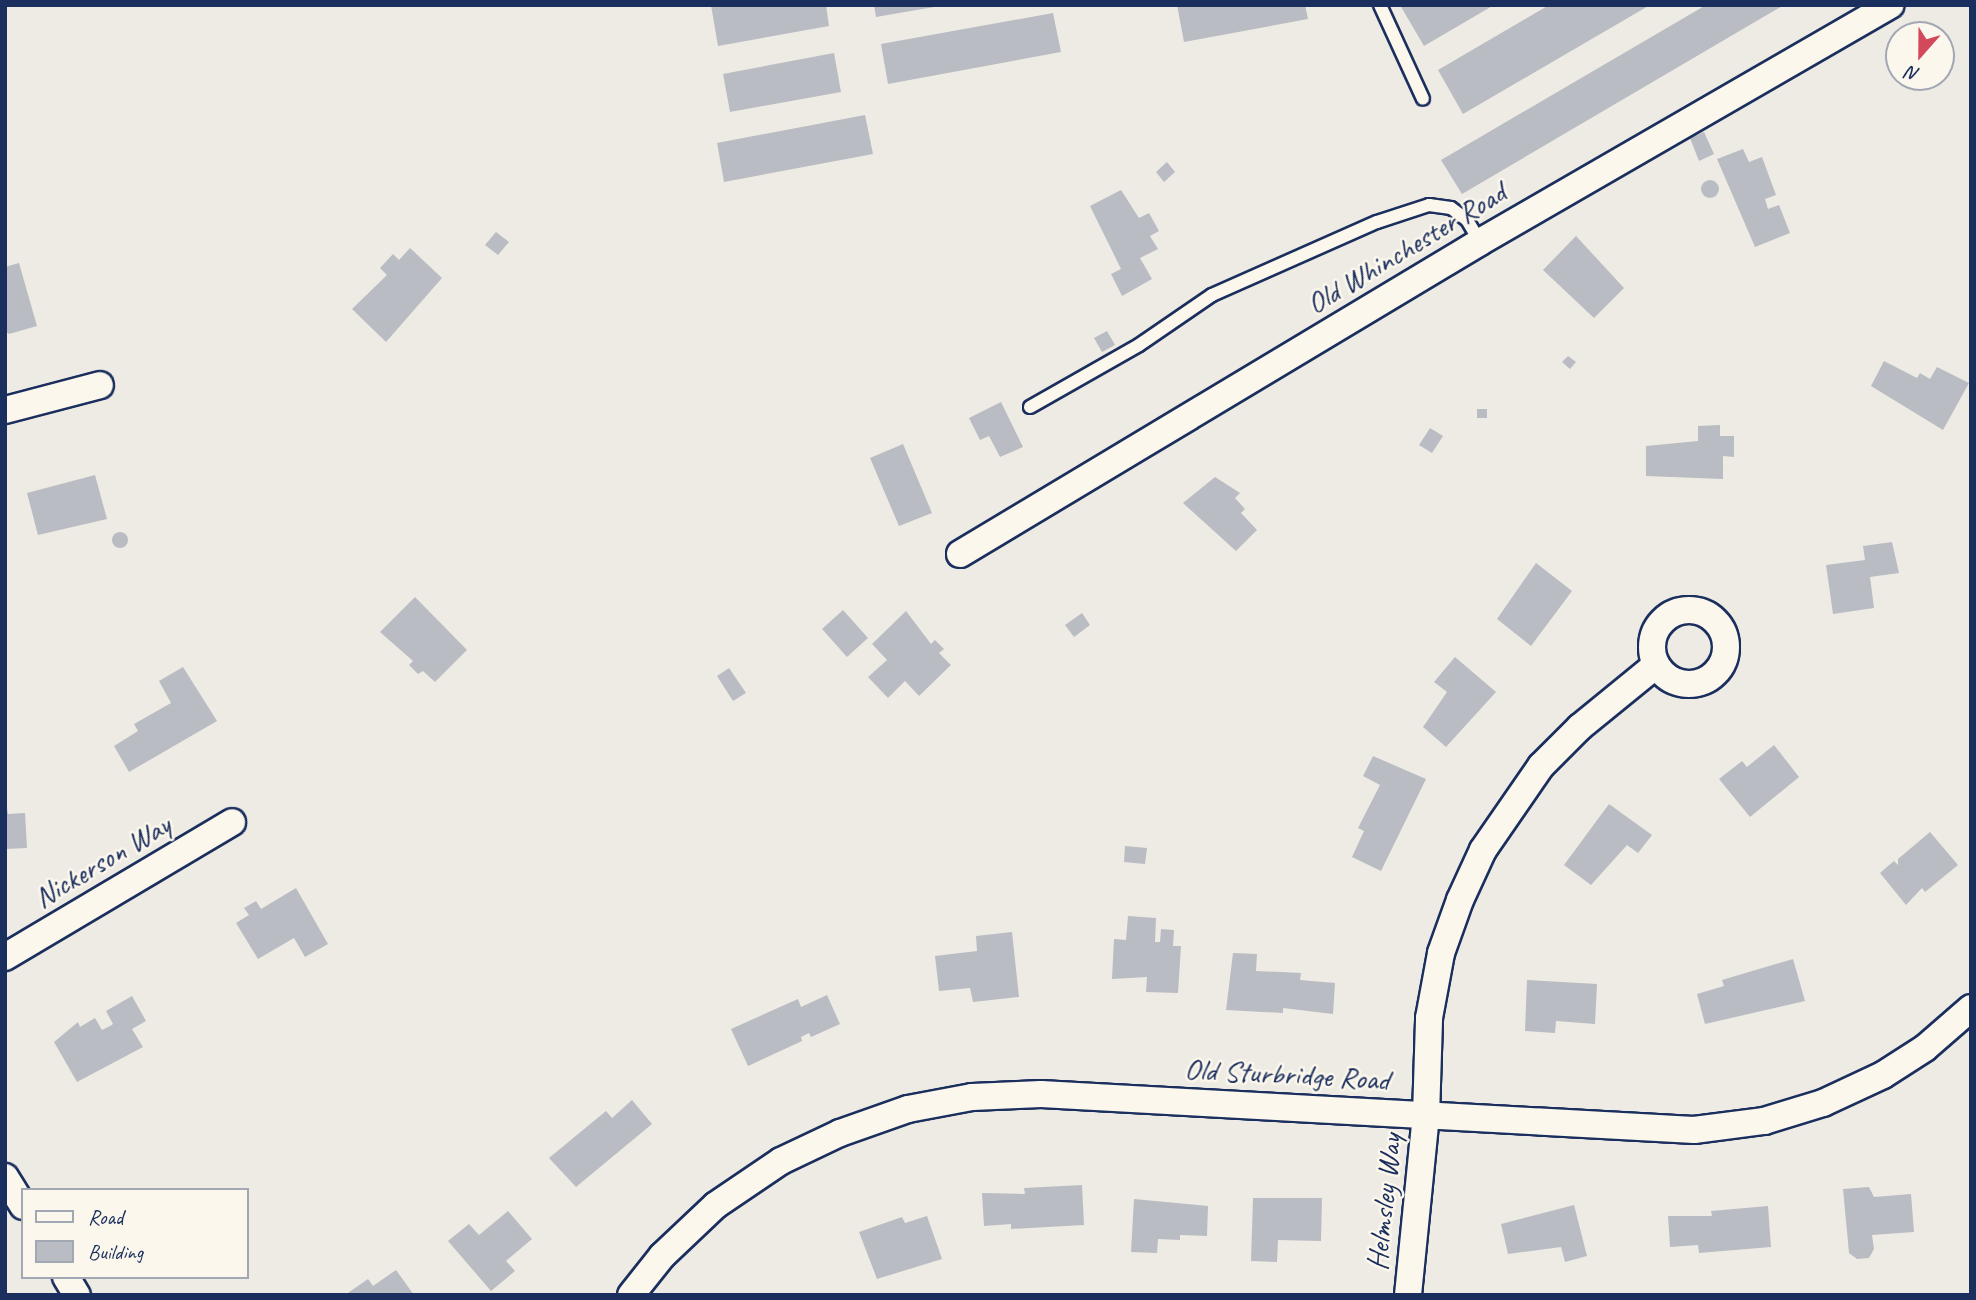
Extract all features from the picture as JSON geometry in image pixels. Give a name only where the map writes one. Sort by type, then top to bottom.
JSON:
[{"type":"street","name":"Old Whinchester Road","points":[[960,554],[1480,242],[1891,5]]},
{"type":"street","points":[[5,410],[100,384]]},
{"type":"street","name":"Helmsley Way","points":[[1408,1295],[1426,1116],[1429,1018],[1441,953],[1483,850],[1541,766],[1580,727],[1656,665]]},
{"type":"street","name":"Nickerson Way","points":[[5,957],[232,822]]},
{"type":"street","name":"Old Sturbridge Road","points":[[631,1295],[662,1256],[716,1205],[781,1161],[840,1133],[908,1109],[972,1097],[1041,1094],[1694,1130],[1764,1121],[1823,1103],[1883,1075],[1924,1048],[1971,1008]]},
{"type":"street","points":[[5,1177],[21,1203]]},
{"type":"street","points":[[67,1279],[77,1295]]},
{"type":"lane","points":[[1380,5],[1423,99]]},
{"type":"lane","points":[[1030,407],[1139,345],[1212,295],[1377,222],[1429,205],[1451,208],[1467,220],[1480,242]]},
{"type":"building","points":[[711,5],[826,5],[829,26],[718,46]]},
{"type":"building","points":[[874,5],[934,5],[934,7],[876,17]]},
{"type":"building","points":[[1177,5],[1305,5],[1308,19],[1184,42]]},
{"type":"building","points":[[1400,5],[1494,5],[1424,46]]},
{"type":"building","points":[[1549,5],[1650,5],[1463,114],[1438,70]]},
{"type":"building","points":[[1706,5],[1784,5],[1462,194],[1441,160]]},
{"type":"building","points":[[1053,13],[1061,52],[888,84],[881,44]]},
{"type":"building","points":[[834,53],[841,92],[730,112],[723,74]]},
{"type":"building","points":[[865,115],[873,154],[724,182],[717,143]]},
{"type":"building","points":[[1704,132],[1714,154],[1699,161],[1690,138]]},
{"type":"building","points":[[1743,149],[1749,162],[1762,157],[1776,195],[1765,199],[1768,209],[1779,205],[1790,233],[1755,247],[1717,159]]},
{"type":"building","points":[[1167,162],[1175,172],[1164,182],[1156,172]]},
{"type":"building","points":[[1710,180],[1716,183],[1719,189],[1716,195],[1710,198],[1704,195],[1701,189],[1704,183]]},
{"type":"building","points":[[1121,190],[1139,218],[1149,213],[1159,231],[1150,236],[1158,249],[1140,258],[1152,279],[1122,296],[1111,274],[1121,269],[1090,206]]},
{"type":"building","points":[[496,232],[509,242],[498,255],[485,245]]},
{"type":"building","points":[[1576,236],[1624,288],[1594,318],[1543,270]]},
{"type":"building","points":[[410,248],[442,278],[386,342],[352,309],[387,275],[380,268],[393,254],[399,260]]},
{"type":"building","points":[[19,263],[37,326],[9,334],[5,331],[5,267]]},
{"type":"building","points":[[1107,331],[1115,345],[1102,352],[1094,338]]},
{"type":"building","points":[[1568,356],[1576,362],[1570,369],[1562,362]]},
{"type":"building","points":[[1884,361],[1917,378],[1920,373],[1930,379],[1937,367],[1969,383],[1943,430],[1871,386]]},
{"type":"building","points":[[1001,402],[1023,447],[1000,457],[989,436],[980,440],[969,418]]},
{"type":"building","points":[[1477,409],[1487,409],[1487,418],[1477,418]]},
{"type":"building","points":[[1720,425],[1720,436],[1734,436],[1734,457],[1723,456],[1723,479],[1646,476],[1646,446],[1698,441],[1698,426]]},
{"type":"building","points":[[1430,428],[1443,436],[1432,453],[1419,445]]},
{"type":"building","points":[[903,444],[932,513],[899,526],[870,458]]},
{"type":"building","points":[[95,475],[107,519],[38,535],[27,493]]},
{"type":"building","points":[[1215,477],[1240,493],[1235,498],[1245,509],[1241,513],[1257,530],[1236,551],[1183,503]]},
{"type":"building","points":[[120,532],[128,540],[120,548],[112,540]]},
{"type":"building","points":[[1892,542],[1899,573],[1870,577],[1874,608],[1833,614],[1826,565],[1865,560],[1863,546]]},
{"type":"building","points":[[1536,563],[1572,591],[1531,646],[1497,619]]},
{"type":"building","points":[[415,597],[467,650],[435,682],[423,671],[418,674],[409,665],[413,661],[380,632]]},
{"type":"building","points":[[843,610],[868,638],[847,657],[822,629]]},
{"type":"building","points":[[906,611],[931,644],[935,640],[944,649],[939,653],[951,665],[919,696],[905,681],[888,698],[868,677],[887,660],[872,644]]},
{"type":"building","points":[[1082,613],[1090,625],[1074,637],[1065,625]]},
{"type":"building","points":[[1455,657],[1496,692],[1446,747],[1423,727],[1447,692],[1434,682]]},
{"type":"building","points":[[183,667],[217,721],[129,772],[114,746],[138,731],[134,724],[171,703],[159,681]]},
{"type":"building","points":[[729,668],[746,693],[733,701],[717,676]]},
{"type":"building","points":[[1774,745],[1799,777],[1750,817],[1719,779],[1742,761],[1747,767]]},
{"type":"building","points":[[1373,756],[1426,779],[1381,871],[1352,857],[1364,831],[1358,828],[1380,785],[1363,776]]},
{"type":"building","points":[[5,798],[8,814],[25,813],[27,848],[5,849]]},
{"type":"building","points":[[1609,804],[1652,835],[1638,853],[1627,845],[1591,885],[1564,865]]},
{"type":"building","points":[[1930,832],[1958,865],[1925,892],[1922,888],[1906,905],[1880,873],[1894,861],[1898,865],[1898,859]]},
{"type":"building","points":[[1125,846],[1147,848],[1145,864],[1124,862]]},
{"type":"building","points":[[296,888],[328,944],[305,957],[294,938],[258,959],[236,923],[249,915],[244,908],[256,901],[261,909]]},
{"type":"building","points":[[1128,916],[1156,918],[1155,942],[1160,942],[1161,929],[1174,930],[1173,946],[1181,946],[1178,993],[1146,992],[1147,977],[1112,979],[1114,939],[1126,940]]},
{"type":"building","points":[[1012,932],[1019,997],[973,1002],[970,988],[939,991],[935,956],[977,951],[976,936]]},
{"type":"building","points":[[1233,953],[1257,954],[1256,971],[1301,973],[1300,980],[1335,983],[1333,1014],[1283,1008],[1283,1013],[1226,1010]]},
{"type":"building","points":[[1793,959],[1805,1001],[1705,1024],[1697,994],[1724,986],[1722,980]]},
{"type":"building","points":[[1527,980],[1597,984],[1595,1024],[1556,1021],[1555,1033],[1525,1031]]},
{"type":"building","points":[[827,995],[840,1024],[811,1037],[809,1033],[801,1037],[802,1041],[748,1066],[731,1029],[798,999],[801,1007]]},
{"type":"building","points":[[132,996],[146,1021],[132,1029],[143,1047],[77,1082],[54,1042],[78,1022],[80,1027],[95,1018],[102,1030],[110,1026],[113,1024],[106,1011]]},
{"type":"building","points":[[632,1100],[652,1124],[576,1187],[549,1158],[606,1111],[612,1118]]},
{"type":"building","points":[[1082,1185],[1084,1225],[1011,1229],[1011,1224],[984,1226],[982,1193],[1025,1194],[1024,1188]]},
{"type":"building","points":[[1869,1187],[1874,1197],[1911,1194],[1914,1232],[1872,1235],[1874,1249],[1869,1258],[1857,1259],[1849,1253],[1843,1189]]},
{"type":"building","points":[[1253,1198],[1322,1198],[1321,1241],[1278,1240],[1277,1262],[1251,1261]]},
{"type":"building","points":[[1134,1199],[1208,1206],[1207,1236],[1180,1235],[1180,1240],[1158,1239],[1157,1253],[1131,1252]]},
{"type":"building","points":[[1574,1205],[1587,1256],[1565,1262],[1561,1247],[1508,1254],[1501,1224]]},
{"type":"building","points":[[1768,1206],[1771,1247],[1699,1253],[1698,1245],[1670,1247],[1668,1216],[1712,1216],[1711,1211]]},
{"type":"building","points":[[508,1211],[532,1239],[506,1261],[515,1271],[491,1291],[448,1241],[469,1224],[479,1235]]},
{"type":"building","points":[[927,1216],[942,1259],[877,1279],[859,1232],[902,1217],[905,1223]]},
{"type":"building","points":[[396,1270],[414,1295],[345,1295],[368,1279],[373,1286]]}]
